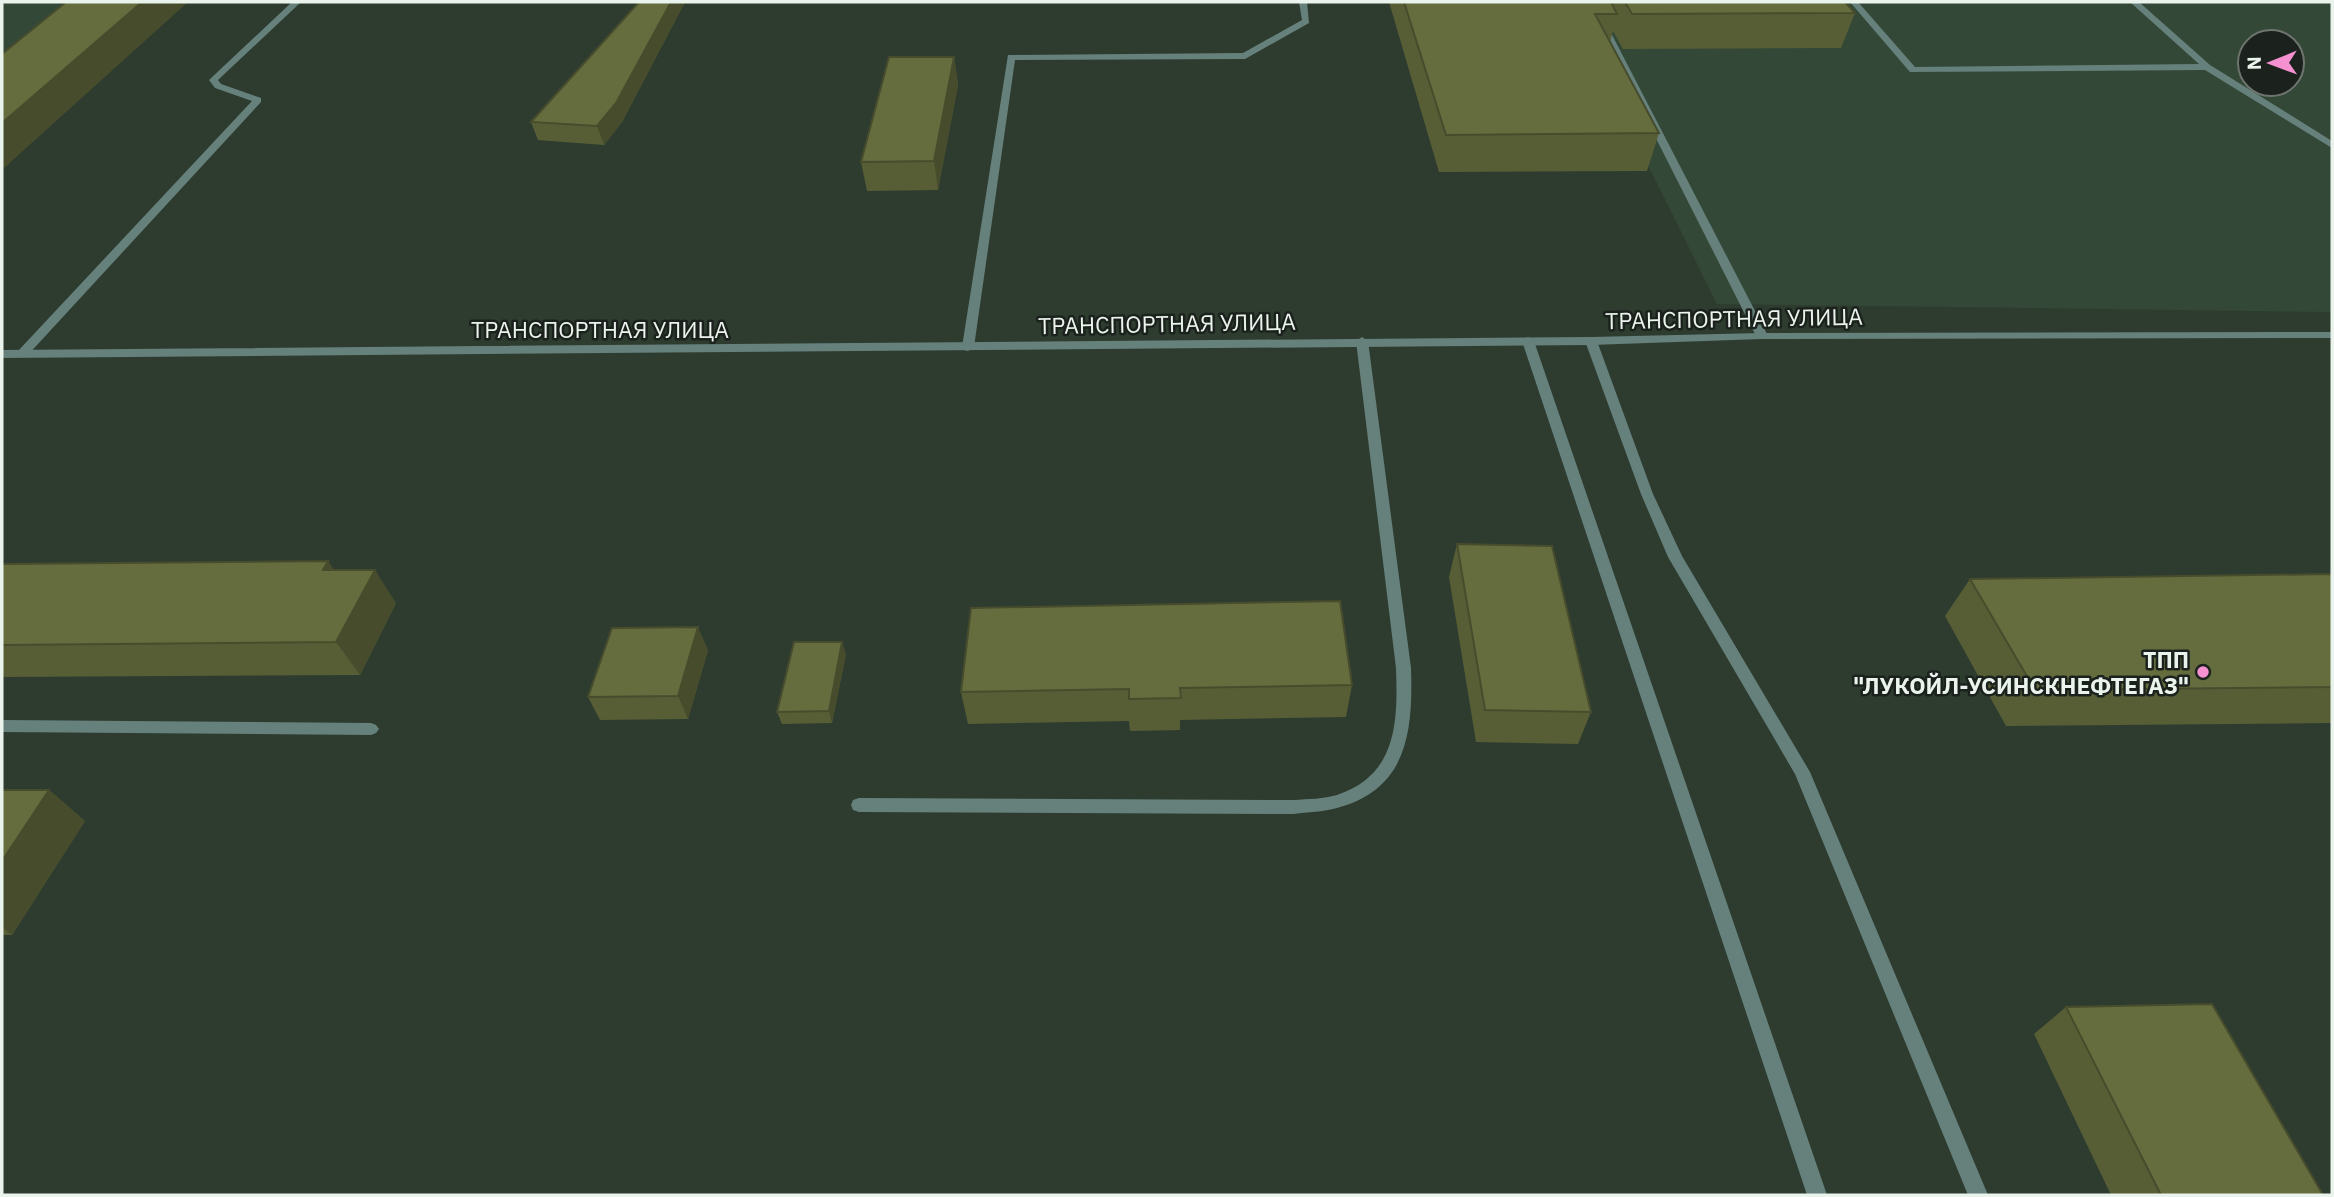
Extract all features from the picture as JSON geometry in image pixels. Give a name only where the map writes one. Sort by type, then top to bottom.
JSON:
[{"type":"street","points":[[22,354],[258,100],[218,86],[213,80],[296,2]]},
{"type":"street","points":[[968,347],[1011,57],[1245,56],[1306,21],[1303,2]]},
{"type":"street","points":[[1591,2],[1762,336]]},
{"type":"street","points":[[1854,2],[1913,70],[2207,66]]},
{"type":"street","points":[[2133,2],[2207,66],[2332,145]]},
{"type":"street","name":"ТРАНСПОРТНАЯ УЛИЦА","points":[[2,354],[1591,341],[1762,336],[2332,335]]},
{"type":"street","points":[[859,805],[1294,807],[1341,801],[1372,786],[1395,758],[1403,733],[1405,690],[1402,645],[1362,341]]},
{"type":"street","points":[[1528,341],[1817,1195]]},
{"type":"street","points":[[1591,341],[1647,494],[1675,557],[1802,772],[1978,1195]]},
{"type":"street","points":[[2,726],[371,729]]},
{"type":"shaded area","points":[[2,2],[100,2],[2,83]]},
{"type":"shaded area","points":[[1567,2],[2332,2],[2332,312],[1717,304]]},
{"type":"building","points":[[66,2],[142,2],[2,123],[2,54]]},
{"type":"building","points":[[639,2],[671,2],[616,103],[597,126],[531,122]]},
{"type":"building","points":[[1404,2],[1611,2],[1617,14],[1595,14],[1659,133],[1446,135]]},
{"type":"building","points":[[1625,2],[1845,2],[1855,13],[1632,14]]},
{"type":"building","points":[[889,57],[954,57],[934,161],[861,162]]},
{"type":"building","points":[[1457,544],[1552,546],[1591,712],[1485,710]]},
{"type":"building","points":[[328,561],[323,570],[375,570],[336,642],[2,645],[2,564]]},
{"type":"building","points":[[2332,574],[2332,687],[2035,690],[1970,579]]},
{"type":"building","points":[[1340,601],[1352,685],[1180,688],[1181,698],[1129,699],[1129,689],[961,692],[971,608]]},
{"type":"building","points":[[698,627],[678,696],[588,697],[612,628]]},
{"type":"building","points":[[794,642],[842,642],[829,711],[777,712]]},
{"type":"building","points":[[2,790],[49,790],[2,861]]},
{"type":"building","points":[[2212,1004],[2323,1195],[2161,1195],[2066,1007]]},
{"type":"place","name":"ТПП \"ЛУКОЙЛ-УСИНСКНЕФТЕГАЗ\"","points":[[2203,672]]}]
